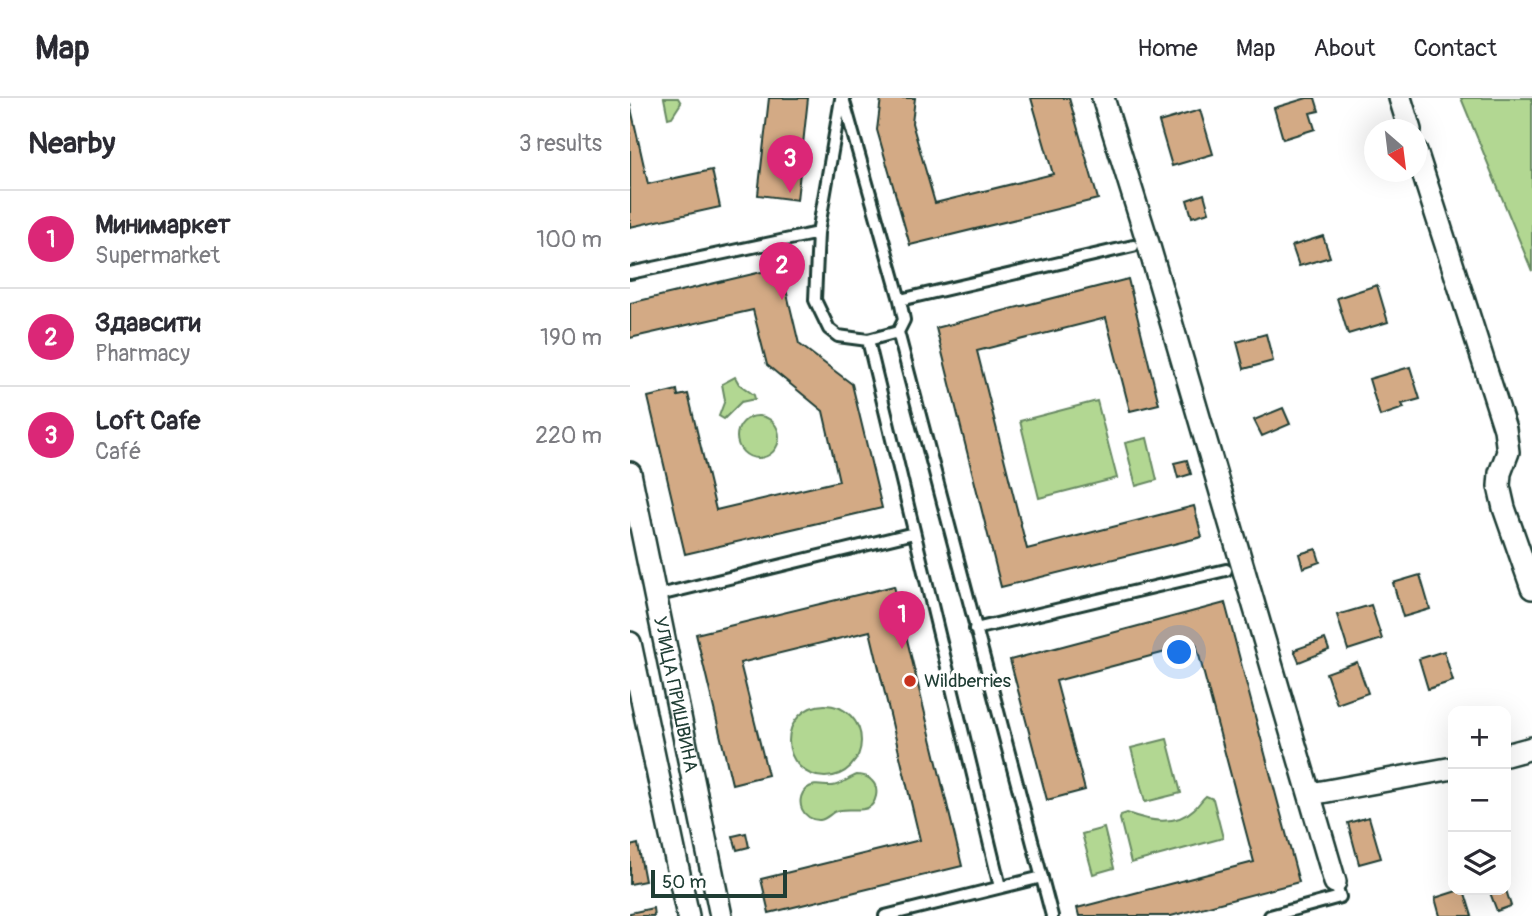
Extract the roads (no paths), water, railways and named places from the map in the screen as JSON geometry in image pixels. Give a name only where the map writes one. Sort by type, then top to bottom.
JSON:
[{"type":"street","points":[[1103,98],[1149,243],[1335,882]]},
{"type":"street","points":[[1400,98],[1407,119]]},
{"type":"street","points":[[1426,182],[1505,429],[1508,452],[1500,473],[1499,486],[1532,588]]},
{"type":"street","name":"УЛИЦА ПРИШВИНА","points":[[630,472],[721,916]]},
{"type":"street","points":[[630,643],[688,916]]},
{"type":"street","points":[[1511,754],[1532,748]]},
{"type":"street","points":[[1311,794],[1448,769]]},
{"type":"lane","points":[[842,98],[818,233],[815,300],[821,317],[838,336],[868,340],[898,332]]},
{"type":"lane","points":[[842,98],[900,300],[904,320],[898,332],[1052,916]]},
{"type":"lane","points":[[630,273],[818,233]]},
{"type":"lane","points":[[900,300],[1133,246]]},
{"type":"lane","points":[[868,340],[1000,887]]},
{"type":"lane","points":[[655,596],[914,533]]},
{"type":"lane","points":[[975,629],[1226,570]]},
{"type":"lane","points":[[885,916],[1042,877]]},
{"type":"lane","points":[[1270,916],[1340,897],[1335,882]]},
{"type":"place","name":"Loft Cafe","points":[[790,193]]},
{"type":"place","name":"Здавсити","points":[[782,300]]},
{"type":"place","name":"Минимаркет","points":[[902,649]]},
{"type":"place","name":"Wildberries","points":[[910,681]]}]
